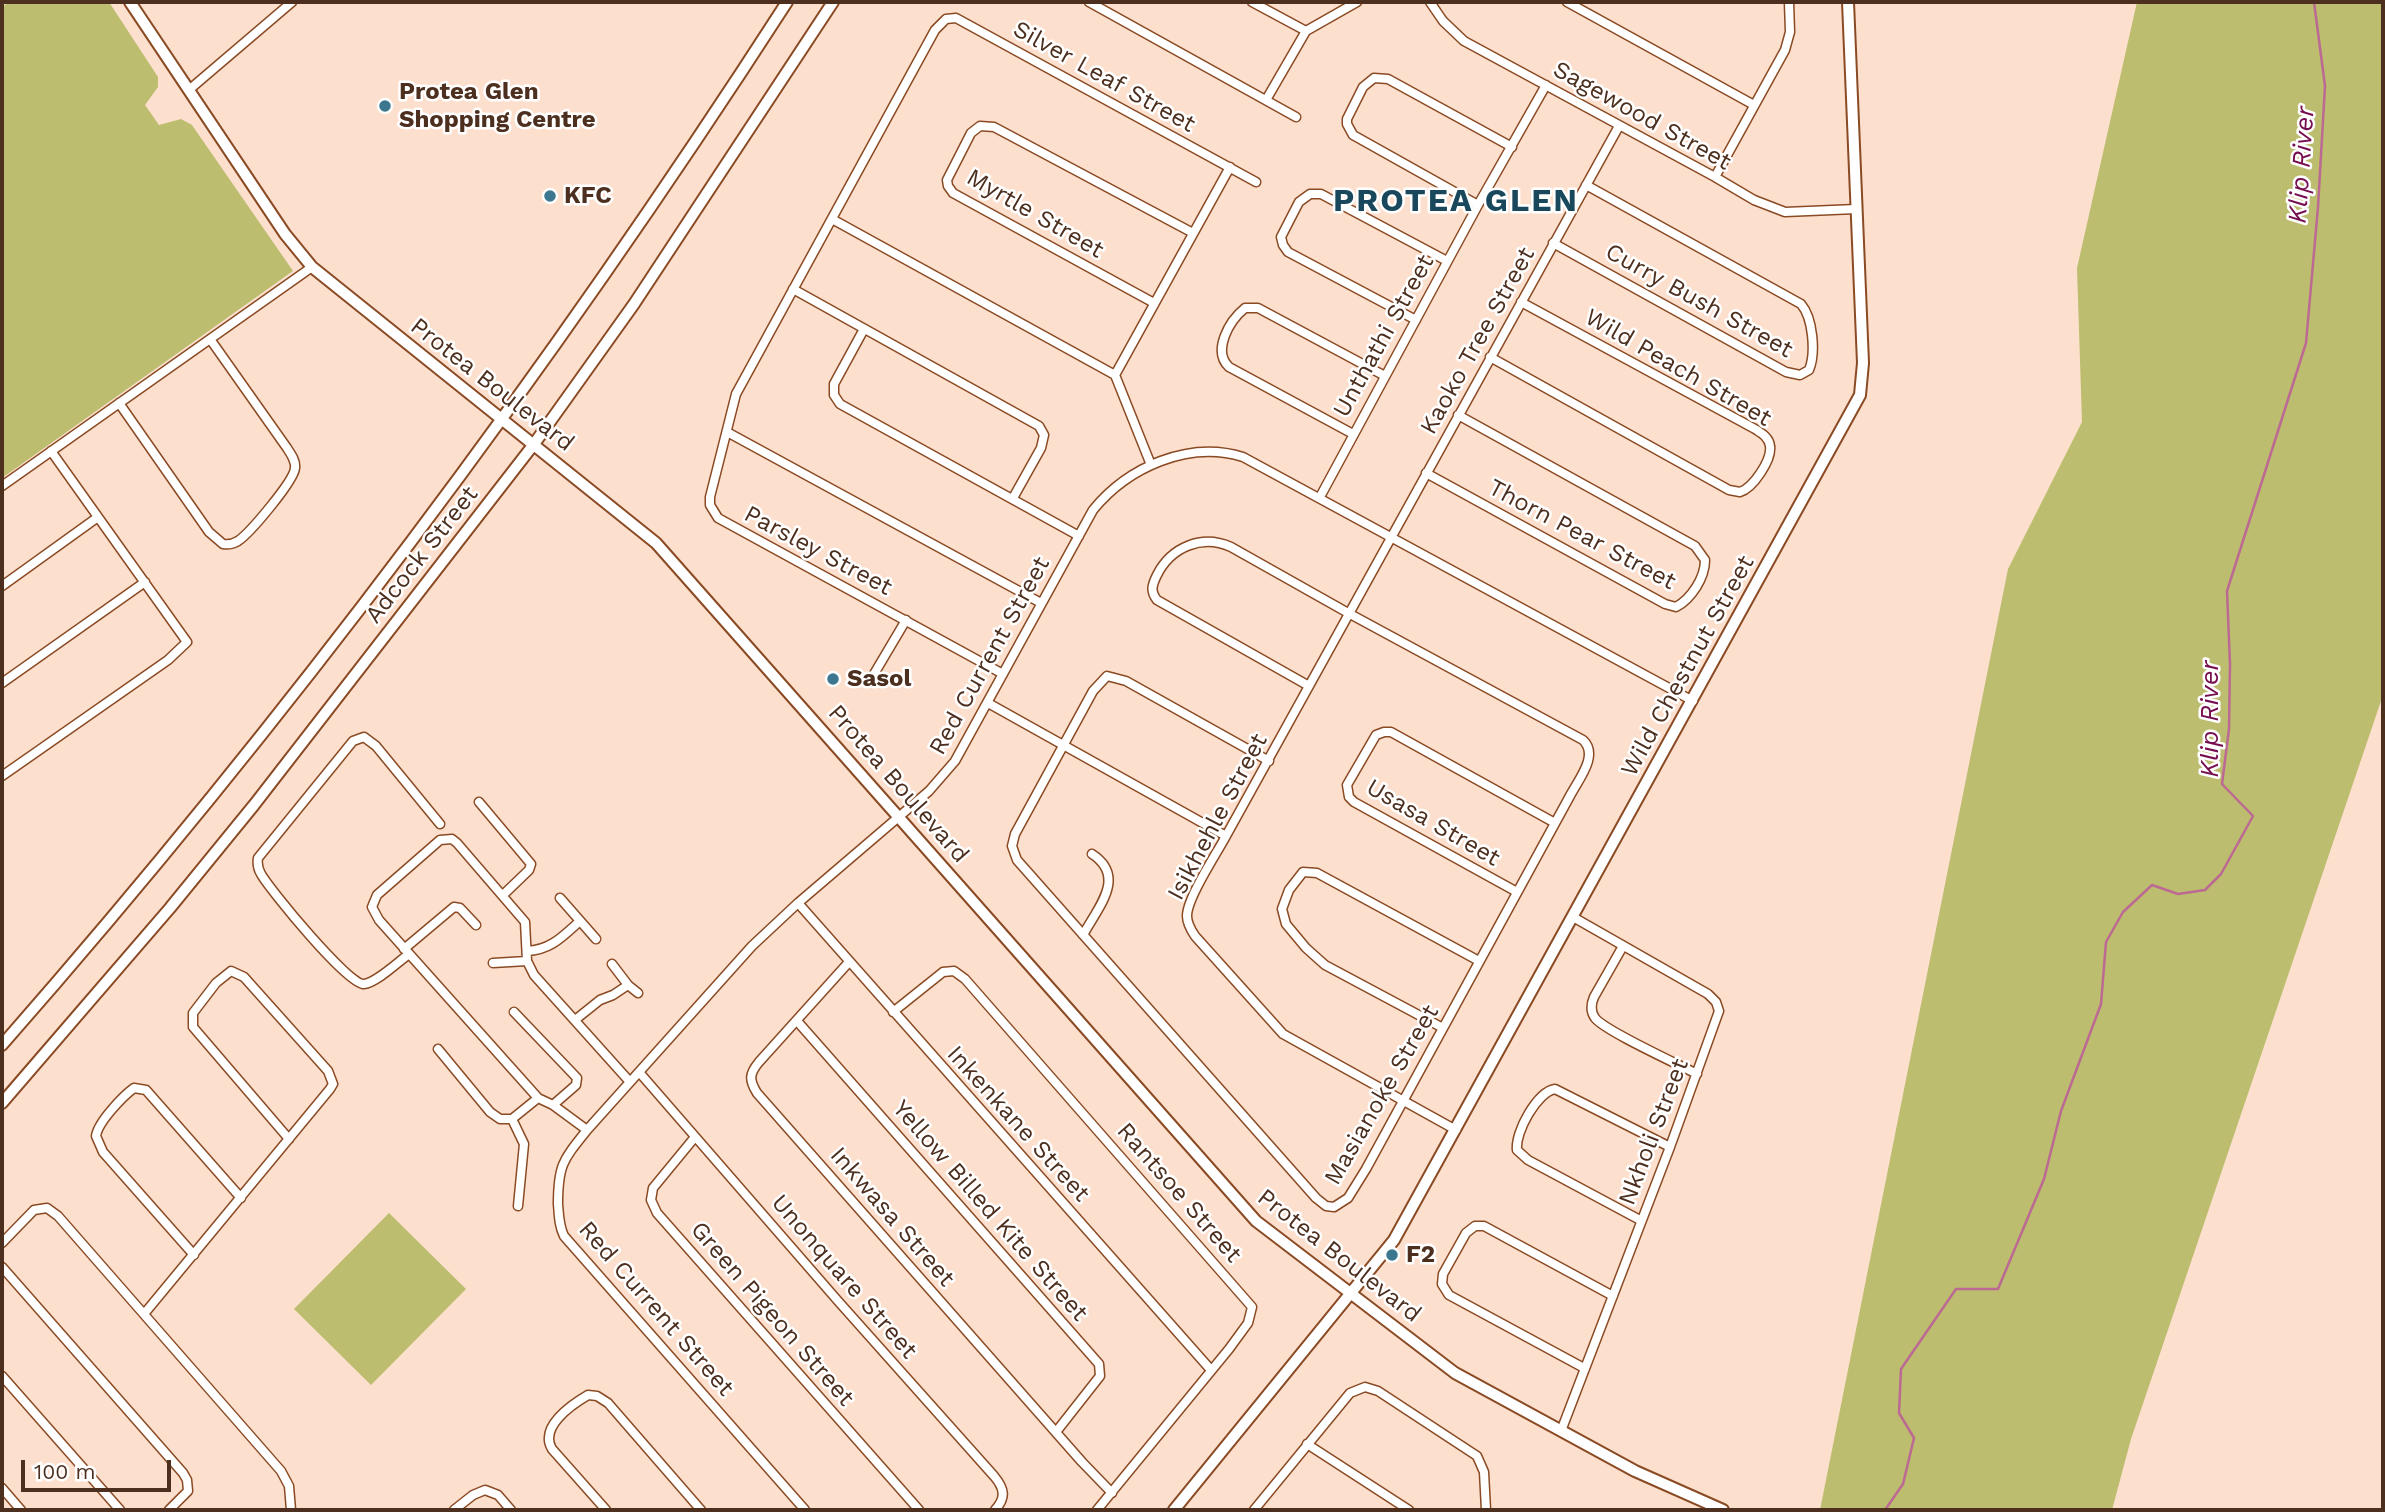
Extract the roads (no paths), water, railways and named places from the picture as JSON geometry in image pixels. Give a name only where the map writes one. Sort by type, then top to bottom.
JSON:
[{"type":"street","name":"Protea Boulevard","points":[[130,2],[285,234],[312,267],[656,543],[1245,1211],[1455,1373],[1635,1471],[1723,1510]]},
{"type":"street","points":[[190,89],[292,2]]},
{"type":"street","name":"Adcock Street","points":[[2,1045],[135,890],[376,588],[502,418],[673,176],[787,2]]},
{"type":"street","name":"Adcock Street","points":[[2,1103],[170,908],[254,805],[534,444],[634,304],[833,2]]},
{"type":"street","points":[[1089,2],[1296,117]]},
{"type":"street","points":[[1252,2],[1306,31]]},
{"type":"street","points":[[1266,100],[1306,31],[1357,2]]},
{"type":"street","name":"Sagewood Street","points":[[1430,2],[1443,21],[1464,41],[1715,177],[1754,201],[1785,212],[1856,209]]},
{"type":"street","points":[[1567,2],[1754,105]]},
{"type":"street","points":[[1715,177],[1788,45],[1789,2]]},
{"type":"street","name":"Wild Chestnut Street","points":[[1174,1510],[1394,1240],[1860,395],[1863,375],[1848,2]]},
{"type":"street","name":"Silver Leaf Street","points":[[834,216],[934,30],[941,22],[950,18],[1256,182]]},
{"type":"street","points":[[1478,205],[1353,135],[1347,119],[1363,87],[1374,78],[1388,79],[1512,147]]},
{"type":"street","name":"Unthathi Street","points":[[1320,497],[1447,261],[1546,85]]},
{"type":"street","name":"Myrtle Street","points":[[1154,303],[953,192],[947,180],[971,133],[980,126],[994,127],[1193,233]]},
{"type":"street","name":"Kaoko Tree Street","points":[[1391,538],[1619,126]]},
{"type":"street","points":[[1115,375],[1230,167]]},
{"type":"street","name":"Curry Bush Street","points":[[1553,243],[1786,372],[1800,375],[1809,370],[1812,361],[1810,322],[1801,304],[1586,185]]},
{"type":"street","points":[[1416,320],[1288,252],[1281,237],[1299,202],[1310,194],[1321,194],[1447,261]]},
{"type":"street","points":[[834,216],[1115,375],[1151,465]]},
{"type":"street","name":"Parsley Street","points":[[834,216],[736,394],[710,505],[718,518],[1003,674]]},
{"type":"street","points":[[2,486],[312,267]]},
{"type":"street","points":[[793,289],[1039,426],[1044,435],[1041,448],[1013,498]]},
{"type":"street","name":"Wild Peach Street","points":[[1490,357],[1729,490],[1740,492],[1752,485],[1768,457],[1768,440],[1755,429],[1521,302]]},
{"type":"street","points":[[1353,434],[1229,368],[1223,362],[1220,356],[1223,341],[1237,315],[1245,308],[1258,308],[1385,376]]},
{"type":"street","points":[[864,329],[834,384],[836,400],[1079,536]]},
{"type":"street","points":[[119,403],[209,532],[223,544],[236,542],[288,483],[293,476],[295,465],[287,448],[210,339]]},
{"type":"street","name":"Thorn Pear Street","points":[[1426,473],[1665,604],[1676,607],[1685,601],[1703,575],[1704,556],[1695,546],[1458,415]]},
{"type":"street","points":[[727,432],[1041,603]]},
{"type":"street","points":[[2,776],[168,660],[187,642],[51,451]]},
{"type":"street","name":"Red Current Street","points":[[805,1510],[564,1236],[559,1225],[559,1176],[563,1161],[587,1130],[752,946],[946,774],[1102,499],[1121,482],[1151,465],[1184,454],[1228,452],[1269,469],[1693,701]]},
{"type":"street","points":[[2,586],[98,517]]},
{"type":"street","name":"Isikhehle Street","points":[[1391,538],[1188,907],[1188,924],[1195,936],[1283,1034],[1456,1130]]},
{"type":"street","points":[[1309,686],[1161,604],[1153,595],[1152,589],[1163,564],[1180,549],[1201,543],[1220,542],[1350,614]]},
{"type":"street","points":[[2,683],[145,582]]},
{"type":"street","name":"Masianoke Street","points":[[1064,747],[1015,834],[1012,846],[1017,860],[1316,1198],[1326,1206],[1337,1207],[1352,1193],[1587,764],[1590,753],[1586,743],[1350,614]]},
{"type":"street","points":[[874,674],[905,620]]},
{"type":"street","points":[[1064,747],[1097,684],[1112,675],[1269,761]]},
{"type":"street","points":[[988,703],[1226,836]]},
{"type":"street","name":"Usasa Street","points":[[1517,892],[1354,802],[1349,797],[1347,785],[1376,735],[1391,732],[1555,823]]},
{"type":"street","points":[[440,824],[376,746],[364,737],[358,737],[258,858],[260,872],[340,969],[356,982],[365,984],[374,980],[454,906],[460,908],[476,925]]},
{"type":"street","points":[[479,802],[531,864],[529,870],[503,895]]},
{"type":"street","points":[[587,1130],[553,1105],[538,1098],[373,912],[373,900],[440,840],[452,839],[525,922],[527,961],[534,975],[630,1082]]},
{"type":"street","points":[[1083,935],[1108,890],[1111,878],[1106,865],[1093,854]]},
{"type":"street","points":[[1443,1028],[1321,962],[1286,924],[1282,909],[1289,890],[1303,872],[1317,873],[1479,961]]},
{"type":"street","points":[[560,898],[596,939]]},
{"type":"street","name":"Inkenkane Street","points":[[798,903],[1211,1370]]},
{"type":"street","name":"Nkholi Street","points":[[1561,1431],[1718,1017],[1716,1002],[1702,990],[1573,917]]},
{"type":"street","points":[[527,951],[550,947],[580,921]]},
{"type":"street","points":[[1623,946],[1594,997],[1591,1006],[1593,1015],[1606,1026],[1697,1074]]},
{"type":"street","points":[[493,964],[527,961]]},
{"type":"street","name":"Inkwasa Street","points":[[849,962],[753,1069],[749,1079],[757,1093],[1112,1493]]},
{"type":"street","points":[[612,964],[628,985],[638,993]]},
{"type":"street","name":"Rantsoe Street","points":[[893,1012],[943,972],[954,971],[965,979],[1248,1301],[1252,1310],[1248,1323],[1097,1510]]},
{"type":"street","points":[[144,1314],[241,1198],[289,1139],[333,1084],[331,1075],[320,1060],[240,974],[227,973],[193,1013],[193,1027],[289,1139]]},
{"type":"street","points":[[575,1020],[600,1000],[628,985]]},
{"type":"street","points":[[514,1012],[577,1078],[576,1085],[553,1105]]},
{"type":"street","name":"Yellow Billed Kite Street","points":[[797,1021],[1099,1364],[1100,1376],[1056,1432]]},
{"type":"street","points":[[438,1049],[490,1112],[500,1119],[512,1119],[538,1098]]},
{"type":"street","name":"Unonquare Street","points":[[639,1072],[1000,1483],[1003,1498],[995,1510]]},
{"type":"street","points":[[194,1255],[103,1152],[96,1136],[100,1125],[134,1088],[146,1090],[241,1198]]},
{"type":"street","points":[[1640,1220],[1528,1160],[1517,1150],[1519,1133],[1538,1098],[1555,1089],[1670,1147]]},
{"type":"street","points":[[512,1119],[524,1144],[518,1206]]},
{"type":"street","name":"Green Pigeon Street","points":[[695,1137],[653,1188],[651,1200],[657,1213],[919,1510]]},
{"type":"street","points":[[2,1243],[34,1210],[52,1210],[281,1471],[289,1486],[291,1510]]},
{"type":"street","points":[[1584,1368],[1449,1295],[1442,1284],[1443,1275],[1466,1233],[1475,1226],[1484,1226],[1612,1296]]},
{"type":"street","points":[[2,1267],[183,1473],[188,1491],[169,1510]]},
{"type":"street","points":[[2,1376],[120,1510]]},
{"type":"street","points":[[1256,1509],[1350,1393],[1359,1387],[1372,1388],[1476,1456],[1481,1461],[1484,1472],[1486,1510]]},
{"type":"street","points":[[606,1510],[552,1449],[548,1440],[549,1430],[554,1423],[589,1395],[597,1396],[608,1403],[701,1510]]},
{"type":"street","points":[[1307,1444],[1409,1510]]},
{"type":"street","points":[[2,1488],[21,1510]]},
{"type":"street","points":[[454,1510],[473,1495],[485,1490],[498,1495],[511,1510]]},
{"type":"waterway","name":"Klip River","points":[[1885,1510],[1903,1484],[1914,1438],[1899,1413],[1901,1369],[1956,1289],[1998,1289],[2044,1179],[2061,1111],[2101,1004],[2106,942],[2123,912],[2152,885],[2178,894],[2205,890],[2221,874],[2253,816],[2222,784],[2229,729],[2227,591],[2306,343],[2325,86],[2314,2]]},
{"type":"place","name":"Protea Glen Shopping Centre","points":[[385,106]]},
{"type":"place","name":"KFC","points":[[550,196]]},
{"type":"place","name":"Sasol","points":[[833,679]]},
{"type":"place","name":"F2","points":[[1392,1255]]},
{"type":"district","name":"PROTEA GLEN","points":[[1456,202]]}]
